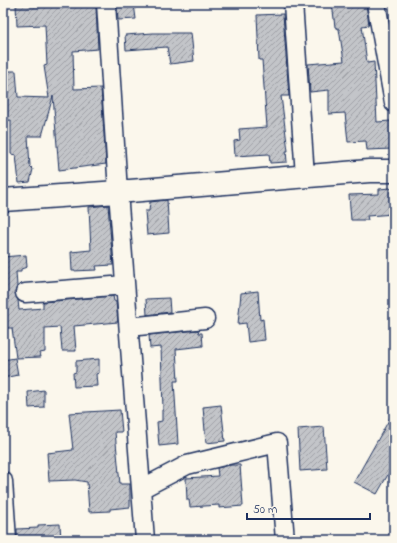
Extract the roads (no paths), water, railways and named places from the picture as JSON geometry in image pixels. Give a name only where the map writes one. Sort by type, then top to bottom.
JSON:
[{"type":"street","points":[[106,3],[118,192],[145,540]]},
{"type":"street","points":[[293,3],[305,176]]},
{"type":"street","points":[[376,3],[394,103]]},
{"type":"street","points":[[3,200],[370,171],[394,171]]},
{"type":"street","points":[[26,294],[125,285]]},
{"type":"street","points":[[128,327],[205,319]]},
{"type":"street","points":[[141,489],[187,464],[278,443],[285,540]]},
{"type":"street","points":[[3,482],[7,540]]}]
